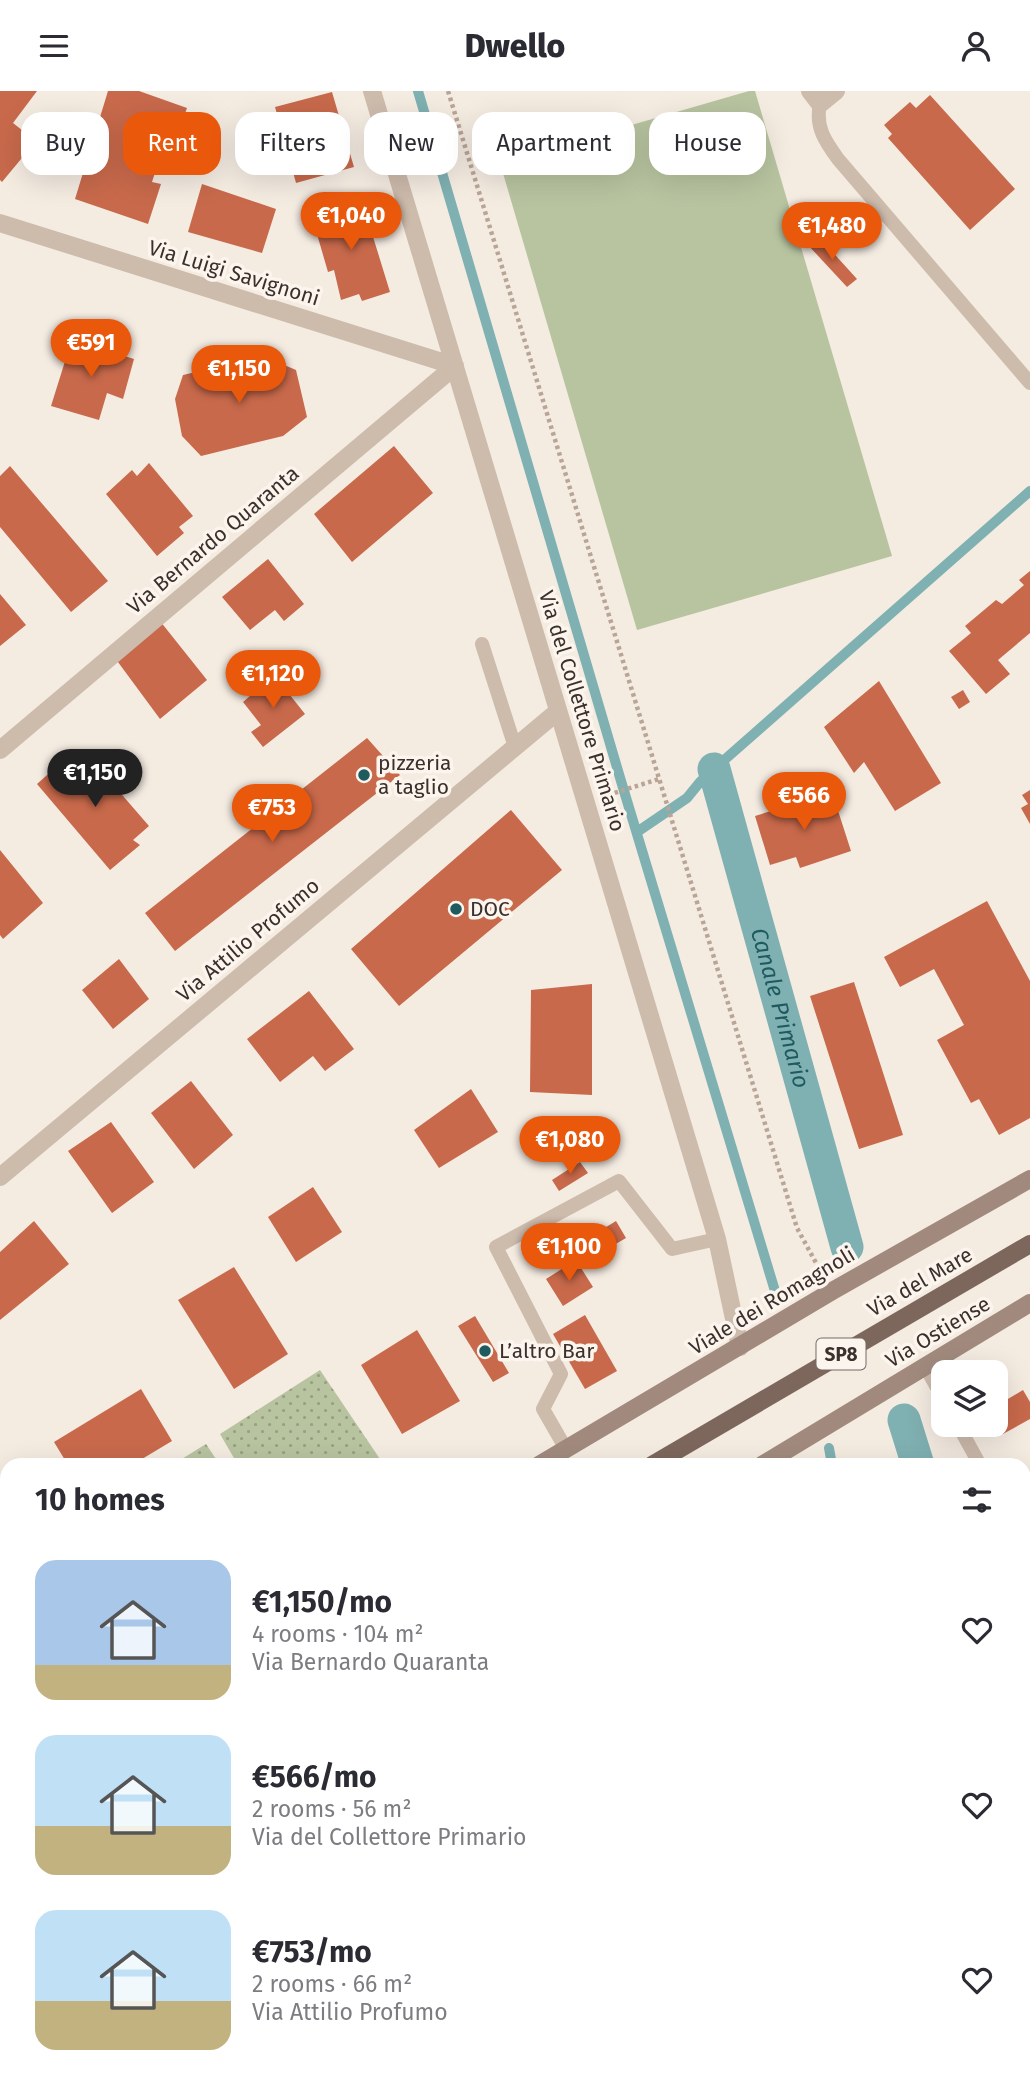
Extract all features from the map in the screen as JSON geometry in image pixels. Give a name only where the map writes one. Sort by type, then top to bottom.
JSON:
[{"type":"main road","name":"Viale dei Romagnoli","points":[[551,1458],[834,1290],[1030,1179]]},
{"type":"main road","name":"Via del Mare","points":[[664,1458],[1030,1244]]},
{"type":"main road","name":"Via Ostiense","points":[[774,1458],[1030,1303]]},
{"type":"street","name":"Via del Collettore Primario","points":[[372,91],[717,1239],[740,1347]]},
{"type":"street","points":[[815,98],[836,91]]},
{"type":"street","name":"Via Luigi Savignoni","points":[[0,223],[455,366]]},
{"type":"street","name":"Via Bernardo Quaranta","points":[[0,750],[455,366]]},
{"type":"street","name":"Via Attilio Profumo","points":[[0,1177],[557,712]]},
{"type":"lane","points":[[815,98],[819,127],[838,159],[1030,383]]},
{"type":"lane","points":[[482,644],[515,747]]},
{"type":"lane","points":[[566,1449],[543,1409],[561,1374],[496,1247],[619,1181],[672,1249],[717,1239]]},
{"type":"lane","points":[[925,1366],[931,1377]]},
{"type":"lane","points":[[965,1437],[976,1458]]},
{"type":"path","points":[[448,91],[797,1227],[818,1268],[834,1290]]},
{"type":"path","points":[[587,801],[659,779]]},
{"type":"green space","points":[[755,91],[761,112],[676,112]]},
{"type":"green space","points":[[649,120],[649,175],[766,175],[766,128],[892,556],[637,630],[504,175],[635,175],[635,124]]},
{"type":"green space","points":[[320,1370],[379,1458],[234,1458],[220,1434]]},
{"type":"green space","points":[[206,1444],[215,1458],[183,1458]]},
{"type":"building","points":[[0,91],[37,91],[13,123],[21,129],[21,159],[2,182]]},
{"type":"building","points":[[108,91],[139,91],[187,108],[186,112],[123,112],[123,175],[154,175],[152,182],[161,184],[148,224],[75,199],[82,175],[109,175],[109,112],[102,112]]},
{"type":"building","points":[[332,92],[338,112],[276,112],[275,107]]},
{"type":"building","points":[[930,95],[1015,189],[970,230],[888,138],[892,134],[884,125],[910,102],[916,108]]},
{"type":"building","points":[[294,175],[325,175],[296,183]]},
{"type":"building","points":[[202,184],[276,209],[262,253],[188,232]]},
{"type":"building","points":[[362,201],[390,292],[362,301],[359,294],[341,300],[334,270],[328,272],[312,217]]},
{"type":"building","points":[[818,236],[857,279],[847,287],[808,245]]},
{"type":"building","points":[[72,339],[134,359],[123,399],[107,393],[99,420],[51,406]]},
{"type":"building","points":[[263,356],[296,370],[307,417],[283,436],[201,456],[182,436],[175,399],[183,375]]},
{"type":"building","points":[[394,446],[433,493],[352,562],[314,514]]},
{"type":"building","points":[[149,463],[193,516],[179,527],[184,533],[157,556],[106,494],[132,470],[137,476]]},
{"type":"building","points":[[10,466],[108,581],[71,612],[0,527],[0,476]]},
{"type":"building","points":[[268,559],[304,604],[284,621],[275,610],[250,630],[222,597]]},
{"type":"building","points":[[1030,571],[1030,633],[998,660],[1010,674],[986,694],[949,651],[971,633],[965,626],[996,600],[1002,604],[1024,585],[1019,580]]},
{"type":"building","points":[[0,594],[26,625],[0,646]]},
{"type":"building","points":[[160,621],[207,680],[160,719],[115,658]]},
{"type":"building","points":[[274,675],[305,714],[263,747],[251,732],[261,725],[243,702]]},
{"type":"building","points":[[879,681],[941,783],[895,811],[864,762],[854,773],[824,727]]},
{"type":"building","points":[[963,690],[970,702],[959,709],[951,697]]},
{"type":"building","points":[[367,738],[400,775],[175,951],[145,913]]},
{"type":"building","points":[[85,752],[149,826],[133,840],[140,845],[110,870],[37,784],[65,759],[70,765]]},
{"type":"building","points":[[1030,790],[1030,824],[1021,808],[1028,804],[1022,795]]},
{"type":"building","points":[[832,792],[851,851],[800,868],[796,857],[770,865],[755,816]]},
{"type":"building","name":"DOC","points":[[511,810],[562,870],[399,1006],[351,949]]},
{"type":"building","points":[[0,850],[43,903],[3,939],[0,935]]},
{"type":"building","points":[[987,901],[1030,981],[1030,1118],[999,1135],[979,1099],[971,1103],[937,1040],[964,1025],[934,969],[900,987],[884,957]]},
{"type":"building","points":[[119,959],[149,999],[113,1029],[82,990]]},
{"type":"building","points":[[854,982],[903,1135],[859,1149],[810,996]]},
{"type":"building","points":[[592,984],[592,1095],[530,1092],[531,990]]},
{"type":"building","points":[[309,991],[354,1049],[325,1071],[313,1056],[280,1082],[247,1039]]},
{"type":"building","points":[[191,1081],[233,1135],[194,1169],[151,1113]]},
{"type":"building","points":[[471,1089],[498,1132],[439,1168],[414,1130]]},
{"type":"building","points":[[111,1122],[154,1182],[112,1213],[68,1151]]},
{"type":"building","points":[[580,1162],[588,1173],[559,1191],[552,1180]]},
{"type":"building","points":[[313,1187],[342,1232],[296,1262],[268,1217]]},
{"type":"building","points":[[34,1221],[69,1264],[0,1320],[0,1252]]},
{"type":"building","points":[[616,1221],[626,1238],[590,1259],[580,1243]]},
{"type":"building","points":[[576,1260],[593,1287],[563,1306],[546,1279]]},
{"type":"building","points":[[234,1267],[288,1354],[234,1389],[178,1300]]},
{"type":"building","points":[[585,1315],[617,1371],[585,1389],[553,1334]]},
{"type":"building","points":[[475,1316],[509,1373],[493,1382],[458,1326]]},
{"type":"building","points":[[417,1330],[460,1401],[402,1434],[361,1365]]},
{"type":"building","points":[[141,1389],[172,1441],[144,1458],[64,1458],[54,1442]]},
{"type":"building","points":[[1023,1390],[1030,1402],[1030,1419],[1008,1431],[1008,1399]]},
{"type":"waterway","points":[[418,91],[621,781],[775,1291]]},
{"type":"waterway","points":[[637,832],[687,798],[714,769],[1030,491]]},
{"type":"waterway","name":"Canale Primario","points":[[714,769],[847,1247]]},
{"type":"waterway","name":"Canale Primario","points":[[904,1420],[916,1458]]},
{"type":"waterway","points":[[829,1448],[831,1458]]},
{"type":"place","name":"pizzeria a taglio","points":[[364,775]]},
{"type":"place","name":"DOC","points":[[456,909]]},
{"type":"place","name":"L’altro Bar","points":[[485,1351]]}]
